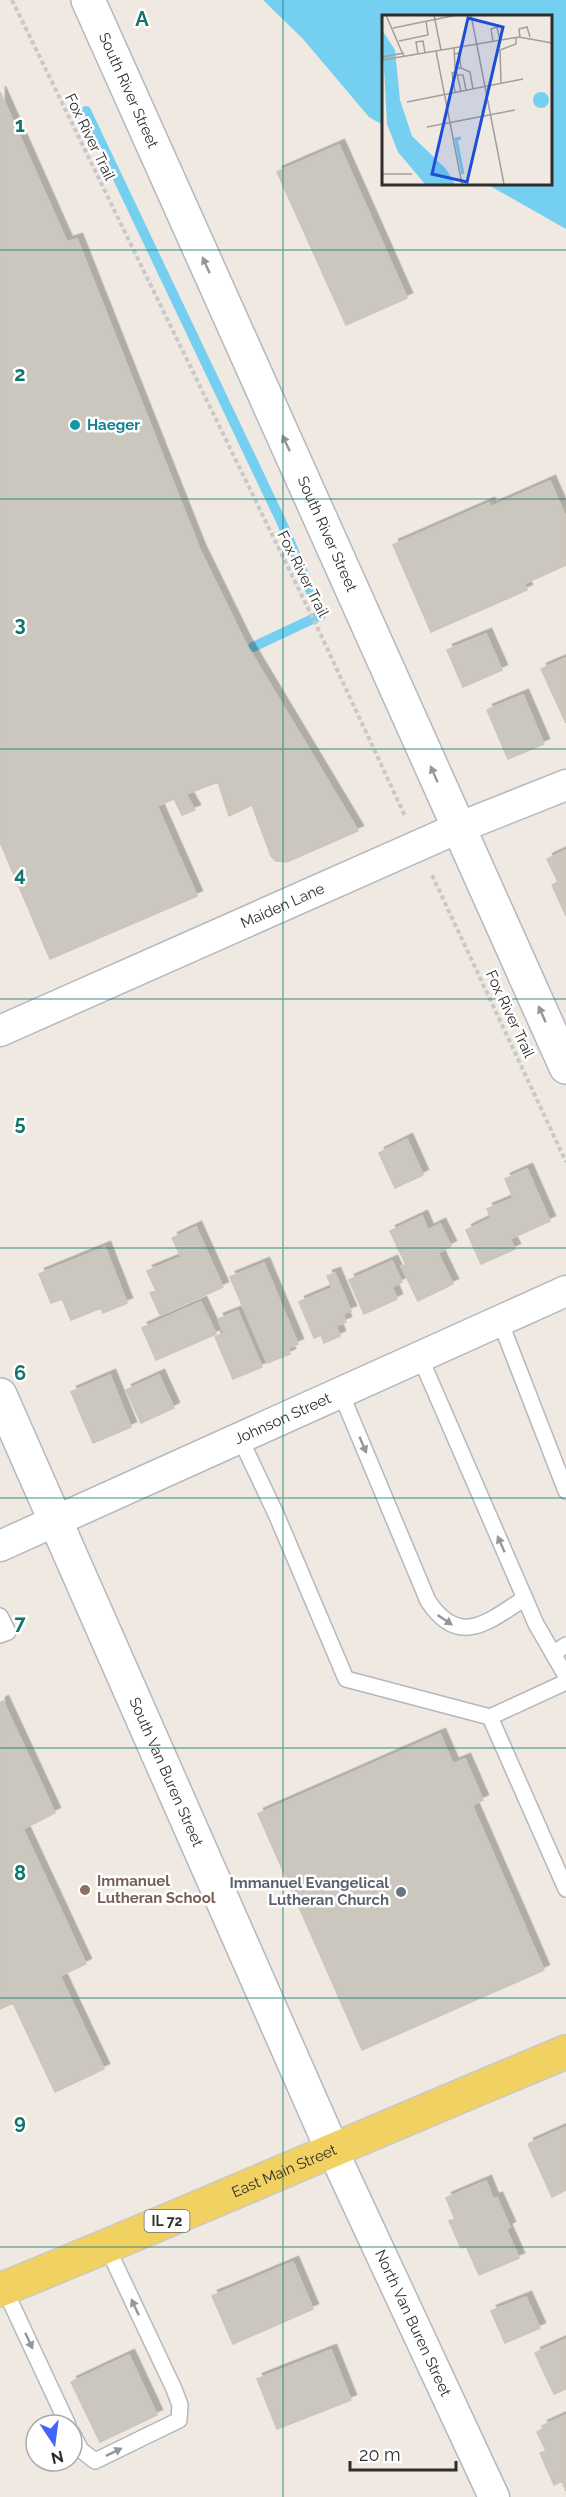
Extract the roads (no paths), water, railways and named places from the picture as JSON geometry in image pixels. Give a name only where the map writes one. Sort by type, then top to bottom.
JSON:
[{"type":"main road","name":"East Main Street","points":[[2,2289],[107,2247],[332,2149],[566,2052]]},
{"type":"street","name":"South River Street","points":[[88,0],[566,1067]]},
{"type":"street","name":"Maiden Lane","points":[[0,1031],[458,828],[566,785]]},
{"type":"street","name":"Johnson Street","points":[[0,1546],[566,1291]]},
{"type":"street","name":"South Van Buren Street","points":[[0,1395],[332,2149]]},
{"type":"street","name":"North Van Buren Street","points":[[332,2149],[494,2497]]},
{"type":"lane","points":[[500,1321],[566,1491]]},
{"type":"lane","points":[[420,1356],[525,1598],[560,1649],[566,1676]]},
{"type":"lane","points":[[340,1391],[428,1601],[440,1618],[455,1626],[471,1627],[489,1621],[525,1598]]},
{"type":"lane","points":[[240,1437],[276,1514],[346,1680],[490,1717],[566,1682]]},
{"type":"lane","points":[[0,1616],[8,1632],[0,1635]]},
{"type":"lane","points":[[490,1717],[566,1889]]},
{"type":"lane","points":[[84,2453],[94,2461],[179,2420],[180,2405],[174,2389],[107,2247]]},
{"type":"lane","points":[[2,2289],[62,2413]]},
{"type":"water","points":[[263,0],[566,0],[566,229],[487,184],[551,184],[551,15],[382,15],[382,124],[369,117],[303,39]]},
{"type":"waterway","points":[[86,111],[281,521],[321,615],[253,647]]},
{"type":"place","name":"Haeger","points":[[75,425]]},
{"type":"place","name":"Immanuel Lutheran School","points":[[85,1890]]},
{"type":"place","name":"Immanuel Evangelical Lutheran Church","points":[[401,1892]]}]
